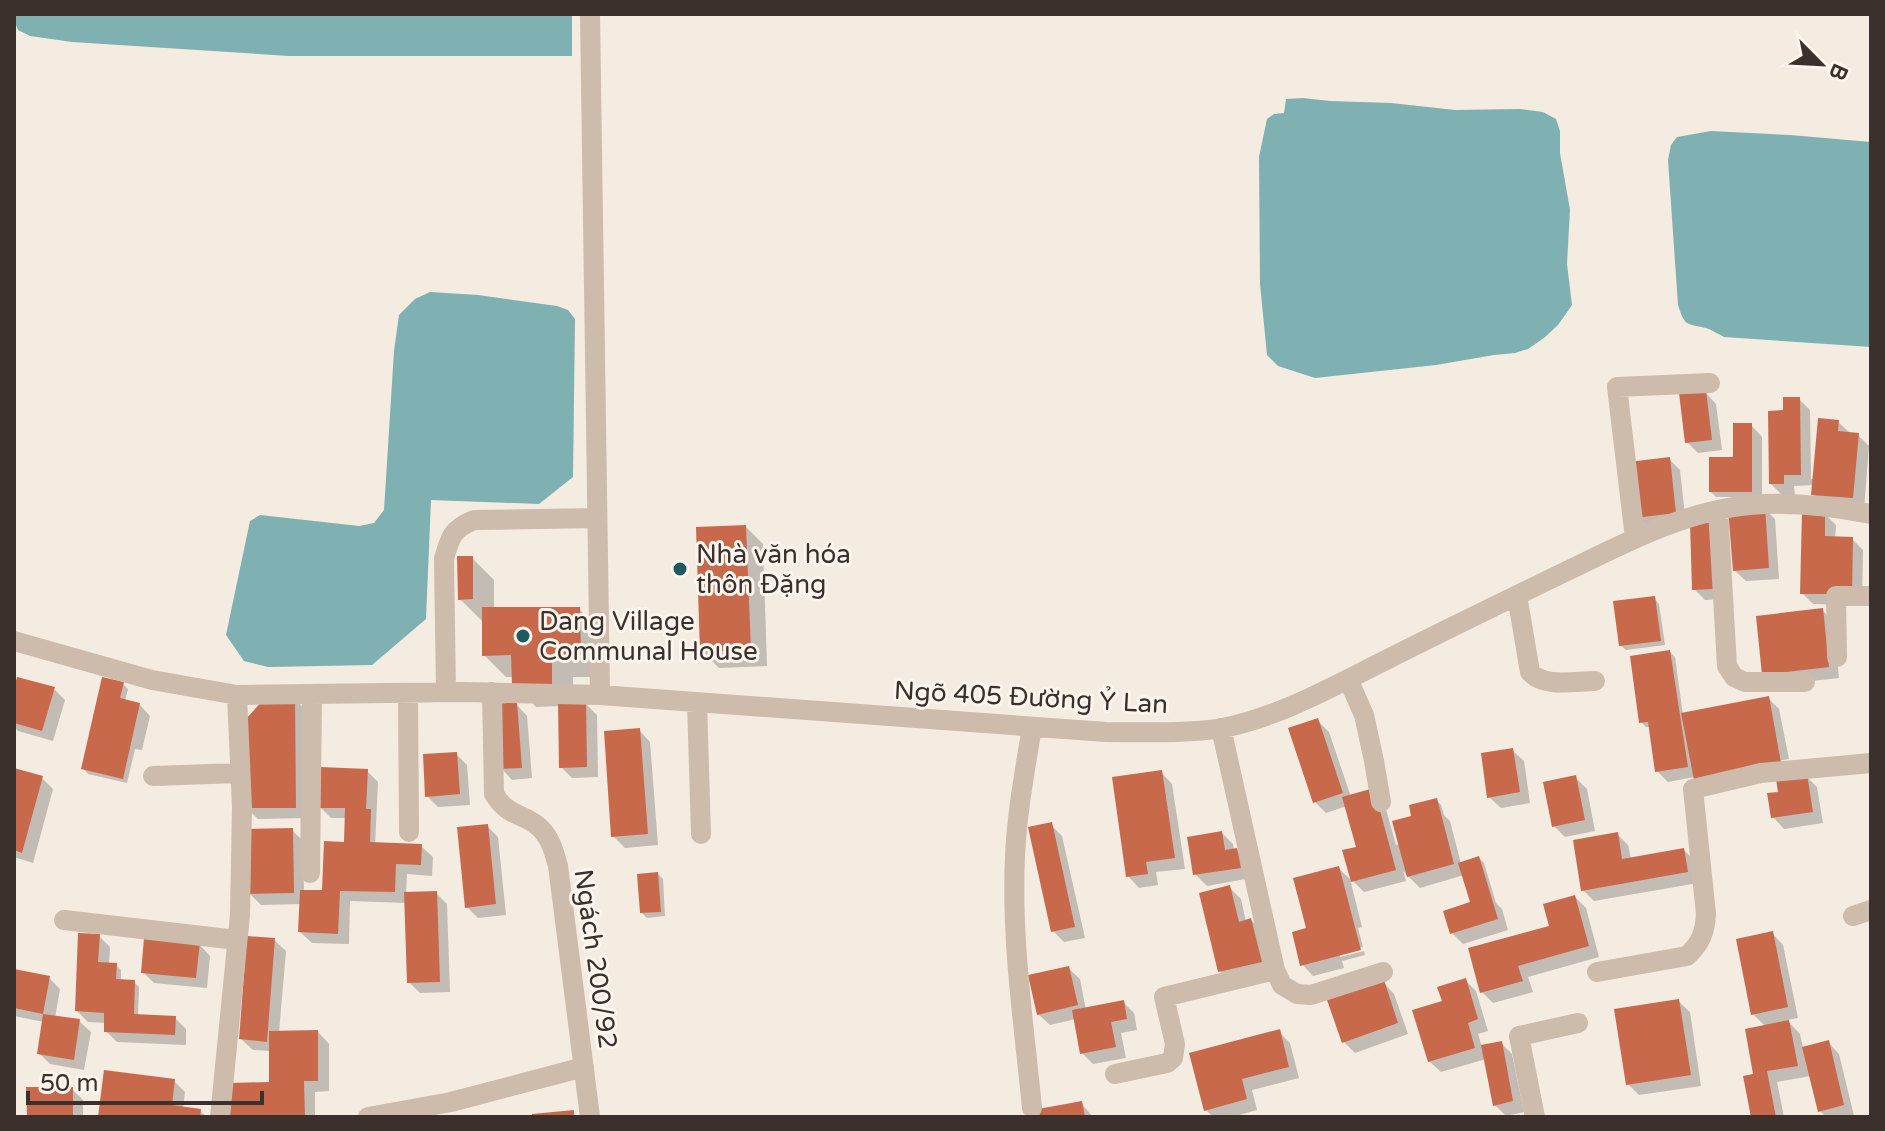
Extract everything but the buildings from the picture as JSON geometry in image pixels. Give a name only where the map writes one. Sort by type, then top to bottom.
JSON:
[{"type":"street","points":[[590,14],[600,695]]},
{"type":"street","points":[[1635,538],[1617,387],[1710,383]]},
{"type":"street","name":"Ngõ 405 Đường Ỷ Lan","points":[[14,641],[152,680],[237,695],[492,692],[600,695],[1106,732],[1164,732],[1221,728],[1268,714],[1348,679],[1635,538],[1672,523],[1718,510],[1787,503],[1871,514]]},
{"type":"street","points":[[1718,510],[1727,666],[1734,677],[1745,682],[1805,682]]},
{"type":"street","points":[[446,692],[444,559],[448,542],[459,526],[474,520],[597,518]]},
{"type":"street","points":[[1517,595],[1530,672],[1536,679],[1545,682],[1595,681]]},
{"type":"street","points":[[1837,657],[1836,596],[1871,596]]},
{"type":"street","points":[[1348,679],[1364,715],[1381,802]]},
{"type":"street","name":"Ngách 200/92","points":[[492,692],[494,794],[502,807],[538,826],[552,843],[558,866],[590,1117]]},
{"type":"street","points":[[408,693],[409,832]]},
{"type":"street","points":[[220,1117],[240,915],[242,807],[237,695]]},
{"type":"street","points":[[310,873],[312,695]]},
{"type":"street","points":[[697,702],[701,834]]},
{"type":"street","points":[[1032,727],[1020,796],[1015,857],[1018,958],[1032,1108]]},
{"type":"street","points":[[1221,728],[1275,970],[1282,985],[1297,994],[1311,995],[1383,972]]},
{"type":"street","points":[[1597,972],[1687,956],[1705,931],[1706,914],[1693,789],[1761,773],[1871,763]]},
{"type":"street","points":[[153,776],[240,773]]},
{"type":"street","points":[[64,920],[237,940]]},
{"type":"street","points":[[1115,1074],[1167,1063],[1173,1058],[1175,1044],[1164,997],[1275,970]]},
{"type":"street","points":[[1535,1117],[1519,1036],[1578,1023]]},
{"type":"street","points":[[368,1117],[451,1102],[584,1067]]},
{"type":"water","points":[[14,14],[572,14],[572,56],[289,56],[72,42],[30,36],[18,30]]},
{"type":"water","points":[[1286,99],[1455,110],[1520,109],[1543,112],[1556,119],[1570,210],[1567,264],[1572,305],[1558,325],[1528,349],[1436,365],[1315,378],[1278,366],[1267,355],[1260,284],[1259,157],[1267,119],[1284,113]]},
{"type":"water","points":[[1711,131],[1871,142],[1871,347],[1724,337],[1685,321],[1678,305],[1668,160],[1671,145],[1677,137]]},
{"type":"water","points":[[430,292],[557,306],[568,310],[575,319],[573,477],[539,504],[431,500],[426,619],[372,665],[268,667],[244,661],[226,635],[250,521],[260,515],[359,526],[374,523],[384,510],[399,315],[415,299]]},
{"type":"place","name":"Nhà văn hóa thôn Đặng","points":[[680,569]]},
{"type":"place","name":"Dang Village Communal House","points":[[523,636]]}]
